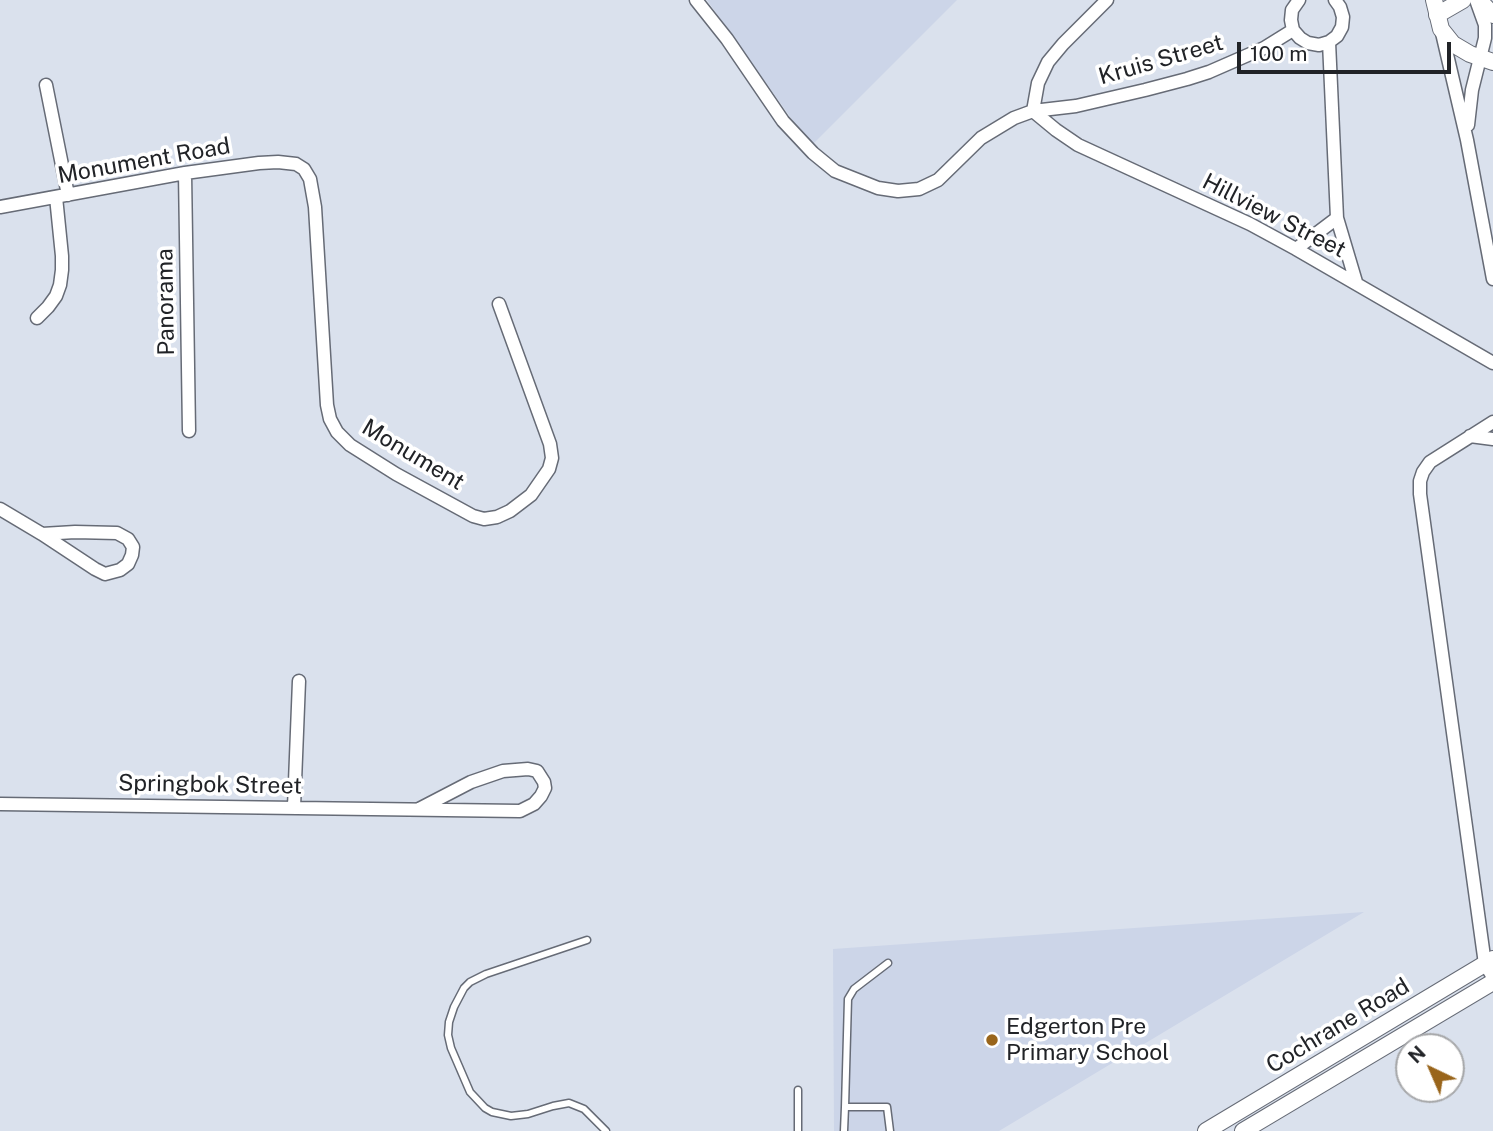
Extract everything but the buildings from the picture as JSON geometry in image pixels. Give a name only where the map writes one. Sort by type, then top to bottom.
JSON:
[{"type":"street","name":"Kruis Street","points":[[696,0],[727,39],[783,121],[806,146],[835,171],[878,188],[898,191],[919,189],[937,180],[981,138],[1014,118],[1034,111],[1076,106],[1187,79],[1264,48],[1293,30]]},
{"type":"street","points":[[1034,111],[1038,83],[1048,62],[1107,0]]},
{"type":"street","points":[[1299,0],[1292,10],[1293,30],[1308,43],[1319,45],[1337,36],[1342,27],[1343,17],[1335,0]]},
{"type":"street","points":[[1437,15],[1463,0]]},
{"type":"street","points":[[1467,140],[1470,101],[1487,60],[1485,25],[1478,0]]},
{"type":"street","points":[[1478,0],[1493,15]]},
{"type":"street","points":[[1437,15],[1453,44],[1460,50],[1487,60]]},
{"type":"street","points":[[1437,15],[1467,140],[1493,279]]},
{"type":"street","points":[[1329,42],[1337,218],[1356,282]]},
{"type":"street","points":[[37,318],[55,296],[62,270],[62,196],[46,85]]},
{"type":"street","name":"Hillview Street","points":[[1034,111],[1078,145],[1250,224],[1356,282],[1493,363]]},
{"type":"street","name":"Monument Road","points":[[0,207],[185,173],[259,163],[296,164]]},
{"type":"street","name":"Monument","points":[[296,164],[304,169],[313,191],[330,419],[337,432],[350,445],[396,474],[473,516],[484,519],[510,511],[531,495],[550,468],[552,458],[550,444],[499,304]]},
{"type":"street","name":"Panorama","points":[[185,173],[189,431]]},
{"type":"street","points":[[1296,249],[1337,218]]},
{"type":"street","points":[[1491,970],[1420,481],[1430,462],[1493,422]]},
{"type":"street","points":[[1469,436],[1493,439]]},
{"type":"street","points":[[0,509],[105,574],[120,570],[128,564],[132,555],[133,547],[128,539],[117,533],[42,534]]},
{"type":"street","points":[[294,807],[299,681]]},
{"type":"street","name":"Springbok Street","points":[[0,804],[520,811],[534,804],[545,788],[544,782],[537,771],[503,771],[471,782],[419,809]]},
{"type":"street","name":"Cochrane Road","points":[[1206,1131],[1491,970]]},
{"type":"street","name":"Cochrane Road","points":[[1243,1131],[1491,970]]},
{"type":"lane","points":[[587,940],[485,974],[470,982],[454,1007],[448,1035],[470,1092],[485,1108],[511,1116],[569,1103],[584,1108],[606,1131]]},
{"type":"lane","points":[[844,1131],[848,999],[858,985],[888,962]]},
{"type":"lane","points":[[798,1090],[798,1131]]},
{"type":"lane","points":[[845,1107],[887,1107],[890,1131]]},
{"type":"shaded area","points":[[707,0],[957,0],[811,146]]},
{"type":"shaded area","name":"Edgerton Pre Primary School","points":[[1364,912],[999,1131],[834,1131],[833,949]]},
{"type":"place","name":"Edgerton Pre Primary School","points":[[992,1040]]}]
